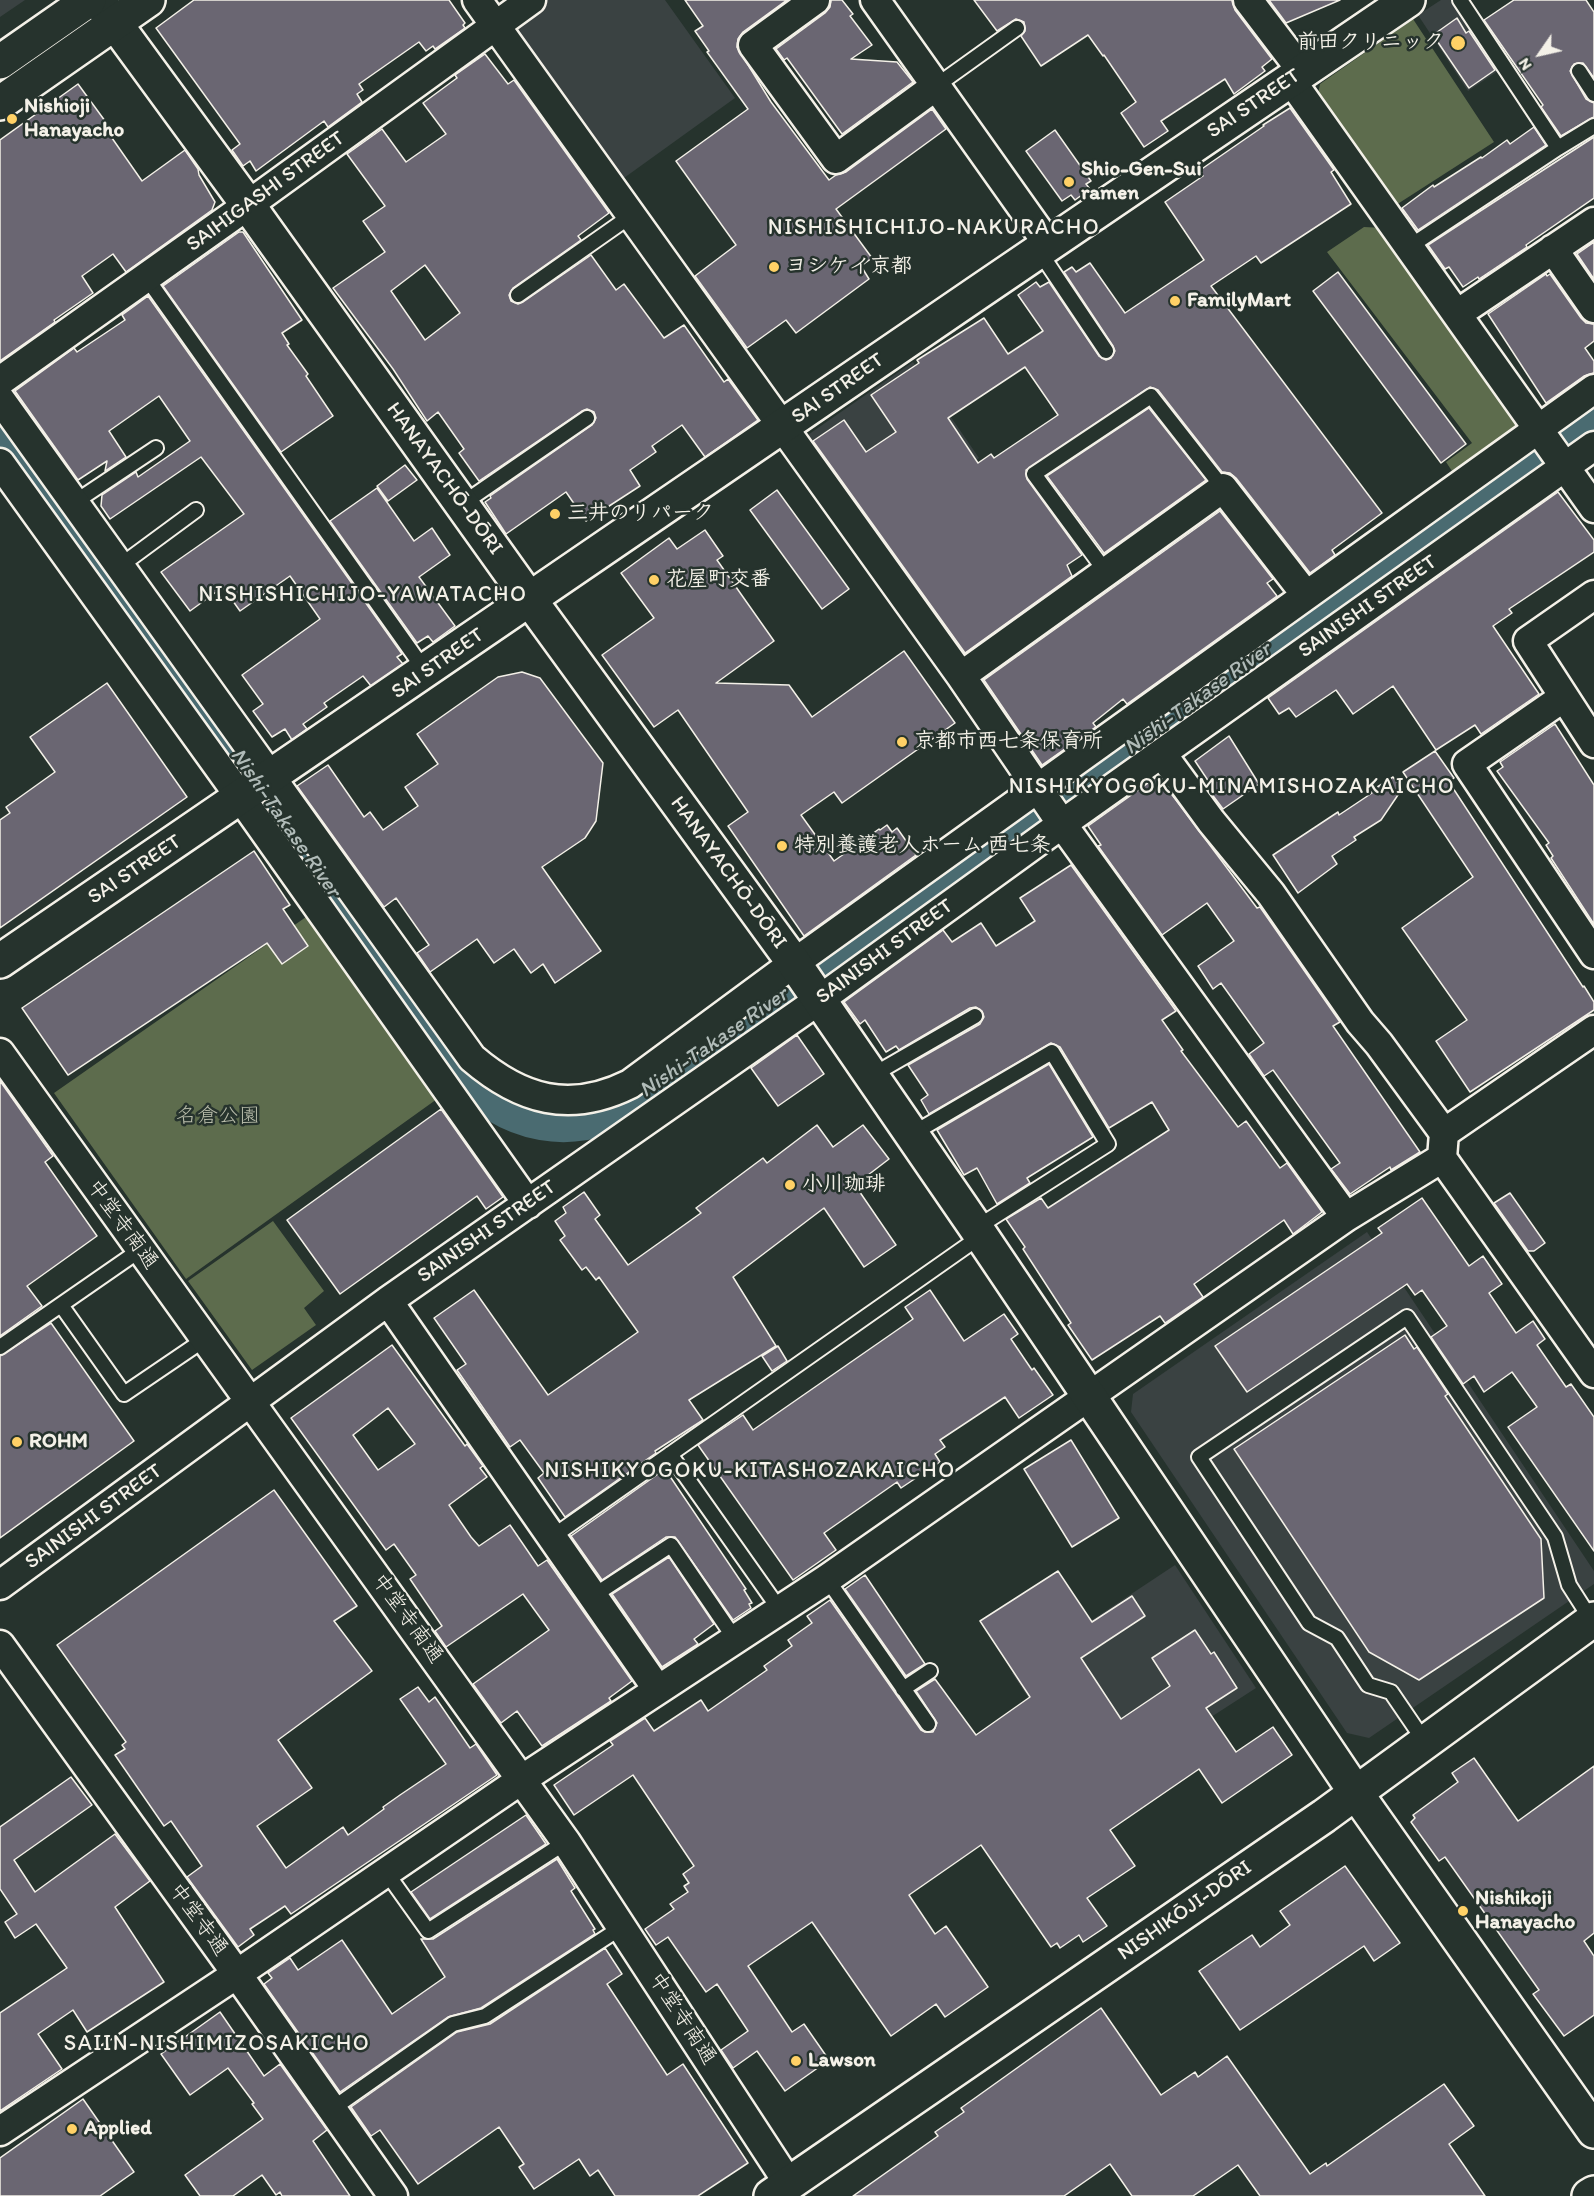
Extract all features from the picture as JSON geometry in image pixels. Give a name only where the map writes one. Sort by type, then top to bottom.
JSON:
[{"type":"street","points":[[0,62],[89,0]]},
{"type":"street","points":[[0,103],[106,12],[148,0]]},
{"type":"street","points":[[477,0],[961,676],[1062,824],[1346,1217]]},
{"type":"street","name":"SAIHIGASHI STREET","points":[[0,381],[531,0]]},
{"type":"street","points":[[815,0],[753,45],[836,159],[936,86]]},
{"type":"street","points":[[875,0],[1044,247]]},
{"type":"street","points":[[1248,0],[1409,247],[1594,508]]},
{"type":"street","name":"SAI STREET","points":[[0,961],[1408,0]]},
{"type":"street","name":"HANAYACHŌ-DŌRI","points":[[106,12],[248,205],[806,981],[1356,1793],[1594,2131]]},
{"type":"street","points":[[1457,314],[1594,222]]},
{"type":"street","points":[[1553,249],[1594,308]]},
{"type":"street","points":[[0,463],[472,1058],[489,1073],[513,1088],[537,1096],[565,1101],[590,1100],[610,1094],[630,1084],[806,981],[1039,789],[1594,389]]},
{"type":"street","points":[[0,399],[120,566],[258,787],[528,1204]]},
{"type":"street","name":"SAINISHI STREET","points":[[0,1585],[388,1300],[528,1204],[806,981],[1062,824],[1594,446]]},
{"type":"street","points":[[961,676],[1223,488],[1306,595]]},
{"type":"street","points":[[1594,595],[1528,641],[1594,744]]},
{"type":"street","points":[[1564,697],[1467,764],[1594,954]]},
{"type":"street","points":[[1162,754],[1211,821],[1271,894],[1360,1022],[1379,1044],[1594,1373]]},
{"type":"street","points":[[0,2131],[237,1974],[522,1780],[780,1610],[1089,1398],[1346,1217],[1594,1030]]},
{"type":"street","name":"中堂寺南通","points":[[0,1053],[566,1842],[622,1927],[786,2192]]},
{"type":"street","points":[[388,1300],[658,1690]]},
{"type":"street","name":"NISHIKŌJI-DŌRI","points":[[786,2192],[1356,1793],[1593,1620]]},
{"type":"street","name":"中堂寺通","points":[[0,1645],[237,1974],[393,2196]]},
{"type":"street","points":[[1589,2196],[1594,2193]]},
{"type":"lane","points":[[1460,0],[1558,148]]},
{"type":"lane","points":[[936,86],[1017,28]]},
{"type":"lane","points":[[1579,72],[1594,94]]},
{"type":"lane","points":[[1409,247],[1594,126]]},
{"type":"lane","points":[[518,295],[632,215]]},
{"type":"lane","points":[[1044,247],[1106,351]]},
{"type":"lane","points":[[146,277],[426,672]]},
{"type":"lane","points":[[1106,572],[1034,474],[1151,396],[1223,488]]},
{"type":"lane","points":[[462,504],[587,418]]},
{"type":"lane","points":[[75,502],[156,448]]},
{"type":"lane","points":[[120,566],[196,510]]},
{"type":"lane","points":[[871,1076],[975,1016]]},
{"type":"lane","points":[[552,1537],[978,1232],[1108,1144],[1052,1052],[911,1134]]},
{"type":"lane","points":[[0,1347],[140,1250]]},
{"type":"lane","points":[[62,1305],[124,1394],[205,1339]]},
{"type":"lane","points":[[1425,1742],[1392,1692],[1368,1685],[1337,1638],[1309,1623],[1199,1457],[1407,1317],[1555,1538],[1569,1585],[1593,1620]]},
{"type":"lane","points":[[670,1454],[780,1610]]},
{"type":"lane","points":[[593,1596],[671,1545],[735,1639]]},
{"type":"lane","points":[[826,1579],[928,1724]]},
{"type":"lane","points":[[903,1689],[930,1671]]},
{"type":"lane","points":[[387,1872],[428,1931],[566,1842]]},
{"type":"lane","points":[[332,2109],[453,2024],[485,2016],[622,1927]]},
{"type":"shaded area","points":[[0,0],[25,0],[0,17]]},
{"type":"shaded area","points":[[541,0],[665,0],[735,98],[617,183],[511,35],[515,19]]},
{"type":"shaded area","name":"前田クリニック","points":[[1441,0],[1451,0],[1498,71],[1468,91],[1418,15]]},
{"type":"shaded area","points":[[913,362],[979,458],[867,534],[802,439]]},
{"type":"shaded area","points":[[1367,1232],[1594,1571],[1594,1584],[1369,1738],[1347,1733],[1131,1412],[1133,1394]]},
{"type":"shaded area","points":[[1175,1565],[1256,1688],[1092,1794],[1012,1673]]},
{"type":"green space","points":[[1413,19],[1494,142],[1396,205],[1317,99],[1320,84]]},
{"type":"green space","points":[[1364,227],[1384,228],[1523,426],[1456,477],[1446,462],[1472,443],[1327,252]]},
{"type":"green space","name":"名倉公園","points":[[306,917],[437,1099],[186,1279],[54,1093]]},
{"type":"green space","points":[[273,1221],[324,1291],[304,1308],[316,1325],[252,1370],[188,1281]]},
{"type":"building","points":[[194,0],[449,0],[465,23],[463,25],[465,28],[435,49],[433,46],[426,51],[419,42],[359,84],[363,90],[357,94],[362,102],[328,127],[324,121],[256,171],[250,161],[243,166],[232,150],[240,144],[156,28]]},
{"type":"building","points":[[685,0],[787,0],[743,32],[738,39],[737,47],[771,102],[829,180],[846,172],[932,109],[946,129],[836,209],[872,258],[861,266],[869,279],[796,333],[786,320],[747,348],[695,276],[736,245],[676,161],[748,109],[707,52],[709,51],[695,31],[703,26]]},
{"type":"building","points":[[831,0],[842,0],[853,14],[850,16],[872,45],[851,59],[897,62],[913,82],[842,134],[787,58],[784,60],[776,49],[825,13],[830,7]]},
{"type":"building","points":[[974,0],[1232,0],[1235,10],[1272,59],[1262,67],[1265,71],[1234,94],[1225,79],[1161,121],[1168,131],[1144,147],[1121,113],[1136,102],[1088,35],[1041,66],[1021,36],[1025,31],[1024,22],[1016,19],[997,31]]},
{"type":"building","points":[[1269,0],[1340,0],[1286,23]]},
{"type":"building","points":[[1514,0],[1586,0],[1594,12],[1594,78],[1583,63],[1574,64],[1570,71],[1586,99],[1594,103],[1594,117],[1561,136],[1541,107],[1543,105],[1484,20]]},
{"type":"building","name":"前田クリニック","points":[[1457,18],[1466,33],[1469,31],[1495,70],[1469,88],[1433,35]]},
{"type":"building","points":[[485,54],[508,84],[514,80],[609,213],[578,236],[581,240],[513,288],[509,295],[511,301],[518,304],[523,302],[591,255],[616,290],[624,284],[664,338],[684,325],[724,382],[728,379],[758,420],[705,457],[682,425],[652,446],[656,452],[630,470],[640,486],[586,521],[566,492],[506,534],[485,502],[491,498],[490,496],[592,425],[596,418],[594,412],[587,409],[582,411],[479,481],[459,453],[464,449],[438,412],[427,421],[393,369],[333,288],[385,252],[363,221],[385,206],[347,154],[382,129],[406,162],[446,134],[423,103],[457,78],[455,75]],"holes":[[[425,265],[460,313],[425,340],[391,291]]]},
{"type":"building","points":[[78,84],[108,125],[105,128],[142,181],[185,150],[215,202],[212,210],[126,272],[113,254],[82,276],[93,293],[0,361],[0,140]]},
{"type":"building","points":[[1290,108],[1334,170],[1331,172],[1351,204],[1261,263],[1256,256],[1211,286],[1382,513],[1332,550],[1335,555],[1310,573],[1236,478],[1230,473],[1222,472],[1158,390],[1150,387],[1026,470],[1027,479],[1082,555],[1067,565],[1072,576],[965,653],[813,441],[844,420],[866,452],[896,432],[871,395],[919,363],[917,360],[984,318],[1008,354],[1043,331],[1018,295],[1036,282],[1040,287],[1049,282],[1099,356],[1106,360],[1111,358],[1115,351],[1113,346],[1064,272],[1072,267],[1076,272],[1090,263],[1125,313],[1204,260],[1165,202],[1203,176],[1199,171]],"holes":[[[1025,367],[1058,415],[994,458],[991,454],[978,463],[948,418]]]},
{"type":"building","points":[[1534,127],[1546,145],[1418,230],[1402,208],[1433,185],[1434,187],[1482,158],[1507,140],[1510,144]]},
{"type":"building","points":[[1055,130],[1091,181],[1086,184],[1090,189],[1075,200],[1071,195],[1062,201],[1026,151]]},
{"type":"building","points":[[1594,137],[1594,198],[1526,245],[1527,247],[1463,287],[1449,267],[1445,269],[1428,245]]},
{"type":"building","points":[[239,232],[243,232],[302,320],[282,333],[289,344],[287,345],[308,374],[306,376],[333,416],[281,452],[163,286]]},
{"type":"building","points":[[1594,242],[1594,279],[1577,254]]},
{"type":"building","points":[[1338,272],[1466,444],[1441,463],[1313,291]]},
{"type":"building","points":[[1546,274],[1547,276],[1550,274],[1581,318],[1586,323],[1594,324],[1594,341],[1585,348],[1594,361],[1594,373],[1584,376],[1546,403],[1488,314]]},
{"type":"building","points":[[148,296],[402,654],[397,657],[403,664],[371,686],[363,676],[324,703],[327,707],[303,724],[307,729],[292,740],[285,729],[272,737],[253,711],[263,704],[242,675],[320,619],[290,576],[240,611],[223,587],[190,611],[161,572],[244,514],[201,457],[110,519],[101,506],[102,495],[136,472],[138,477],[190,441],[159,396],[109,431],[126,457],[105,471],[107,461],[78,480],[15,391],[74,348],[77,352],[125,320],[122,315]]},
{"type":"building","points":[[1149,408],[1206,480],[1104,553],[1047,476]]},
{"type":"building","points":[[405,465],[417,480],[388,501],[377,486]]},
{"type":"building","points":[[377,488],[414,541],[432,528],[450,555],[419,577],[455,626],[433,642],[428,636],[417,643],[330,521]]},
{"type":"building","points":[[777,490],[849,589],[822,609],[750,510]]},
{"type":"building","points":[[1558,492],[1594,540],[1594,552],[1509,609],[1512,613],[1493,626],[1539,694],[1481,734],[1475,725],[1436,750],[1393,686],[1353,714],[1336,690],[1296,717],[1289,708],[1279,714],[1268,698]]},
{"type":"building","points":[[1220,511],[1273,579],[1267,583],[1277,596],[1127,704],[1123,699],[1093,723],[1096,727],[1042,765],[984,680]]},
{"type":"building","points":[[705,530],[723,556],[717,560],[774,641],[716,683],[789,685],[812,717],[904,651],[955,723],[842,803],[834,792],[801,815],[834,861],[887,825],[892,832],[897,828],[916,855],[804,936],[728,826],[748,812],[678,710],[654,727],[602,655],[654,618],[621,573],[669,538],[677,549]]},
{"type":"building","points":[[522,672],[540,678],[603,763],[596,821],[585,838],[542,867],[601,951],[555,983],[543,964],[531,973],[514,949],[494,963],[477,939],[430,972],[417,953],[429,945],[396,898],[384,907],[297,786],[328,765],[364,817],[370,812],[383,830],[418,806],[405,787],[438,764],[417,734],[498,677]]},
{"type":"building","points":[[107,683],[187,797],[0,928],[0,820],[10,813],[6,807],[55,772],[30,737]]},
{"type":"building","points":[[1555,724],[1594,785],[1594,924],[1551,858],[1553,856],[1546,845],[1549,843],[1497,771],[1503,767],[1500,762]]},
{"type":"building","points":[[1229,736],[1259,784],[1223,809],[1211,793],[1215,791],[1195,761]]},
{"type":"building","points":[[1435,751],[1454,778],[1449,782],[1594,1002],[1594,1010],[1470,1092],[1436,1041],[1467,1020],[1402,928],[1473,877],[1403,772]]},
{"type":"building","points":[[1158,776],[1257,908],[1260,907],[1340,1022],[1333,1026],[1420,1152],[1391,1170],[1390,1167],[1350,1194],[1331,1169],[1340,1163],[1273,1070],[1264,1076],[1249,1054],[1264,1043],[1221,983],[1213,989],[1198,966],[1234,941],[1207,903],[1162,935],[1098,846],[1101,845],[1088,826]]},
{"type":"building","points":[[1393,777],[1402,789],[1381,820],[1354,837],[1356,840],[1332,856],[1337,864],[1298,893],[1273,855],[1338,812],[1339,815]]},
{"type":"building","points":[[254,851],[290,905],[283,909],[308,946],[282,964],[267,943],[68,1075],[22,1008]]},
{"type":"building","points":[[1071,865],[1176,1011],[1162,1020],[1183,1050],[1181,1051],[1238,1127],[1246,1121],[1280,1168],[1287,1163],[1322,1212],[1293,1234],[1284,1220],[1194,1284],[1203,1297],[1165,1323],[1160,1316],[1092,1360],[1068,1325],[1071,1323],[1006,1219],[1041,1198],[1048,1208],[1169,1130],[1152,1102],[1109,1128],[1060,1047],[1051,1043],[929,1114],[921,1100],[928,1095],[908,1065],[980,1024],[984,1017],[982,1011],[976,1007],[970,1008],[899,1050],[896,1046],[886,1052],[865,1020],[860,1024],[844,1002],[943,930],[952,942],[981,923],[996,946],[1035,921],[1020,898]]},
{"type":"building","points":[[797,1035],[824,1074],[778,1106],[751,1068]]},
{"type":"building","points":[[1049,1064],[1093,1137],[1027,1178],[1030,1183],[997,1204],[977,1168],[964,1175],[937,1130]]},
{"type":"building","points":[[0,1081],[53,1156],[45,1162],[97,1236],[27,1286],[42,1306],[0,1336]]},
{"type":"building","points":[[441,1109],[503,1197],[486,1209],[477,1196],[340,1294],[287,1220]]},
{"type":"building","points":[[817,1125],[833,1147],[863,1125],[889,1159],[855,1185],[896,1245],[864,1267],[824,1208],[733,1277],[776,1346],[689,1400],[703,1420],[655,1451],[656,1453],[565,1517],[538,1478],[544,1473],[520,1440],[510,1447],[457,1370],[466,1364],[434,1318],[474,1290],[548,1395],[638,1332],[599,1277],[596,1280],[586,1267],[582,1270],[560,1240],[565,1236],[555,1221],[566,1213],[563,1207],[584,1192],[600,1215],[595,1219],[628,1265],[701,1213],[696,1208],[763,1158],[767,1163]]},
{"type":"building","points":[[1510,1193],[1545,1243],[1534,1251],[1528,1251],[1494,1203]]},
{"type":"building","points":[[1422,1198],[1469,1266],[1483,1256],[1502,1284],[1489,1293],[1516,1333],[1533,1321],[1545,1339],[1537,1345],[1566,1387],[1571,1384],[1594,1417],[1594,1551],[1508,1427],[1537,1407],[1512,1372],[1484,1392],[1474,1376],[1463,1384],[1431,1337],[1447,1326],[1422,1290],[1415,1295],[1407,1284],[1247,1392],[1215,1346],[1382,1233],[1378,1228]]},
{"type":"building","points":[[930,1290],[964,1341],[1004,1314],[1018,1334],[1011,1339],[1032,1370],[1034,1368],[1053,1395],[1019,1418],[1005,1397],[940,1440],[945,1447],[935,1454],[940,1462],[901,1488],[897,1482],[824,1533],[836,1550],[793,1580],[698,1445],[743,1415],[753,1430],[913,1319],[905,1307]]},
{"type":"building","points":[[51,1323],[134,1441],[0,1538],[0,1356]]},
{"type":"building","points":[[1405,1335],[1414,1349],[1417,1347],[1448,1394],[1445,1396],[1541,1539],[1544,1598],[1419,1680],[1369,1652],[1234,1449]]},
{"type":"building","points":[[392,1345],[465,1446],[467,1444],[483,1466],[480,1468],[487,1477],[449,1505],[471,1537],[479,1546],[510,1525],[538,1566],[547,1560],[632,1681],[609,1698],[611,1701],[542,1746],[517,1711],[501,1723],[473,1684],[549,1630],[523,1594],[446,1647],[435,1631],[442,1626],[410,1579],[416,1575],[394,1544],[386,1550],[291,1418]],"holes":[[[388,1408],[415,1444],[378,1470],[353,1435]]]},
{"type":"building","points":[[778,1346],[787,1361],[772,1371],[762,1356]]},
{"type":"building","points":[[1071,1440],[1119,1518],[1072,1547],[1024,1469]]},
{"type":"building","points":[[665,1469],[746,1589],[744,1590],[752,1603],[749,1604],[751,1608],[733,1620],[675,1537],[666,1537],[602,1580],[571,1536]]},
{"type":"building","points":[[274,1490],[357,1606],[334,1621],[372,1671],[278,1740],[312,1788],[257,1826],[286,1868],[343,1827],[348,1835],[384,1809],[383,1807],[446,1764],[400,1699],[418,1687],[429,1702],[435,1697],[470,1748],[476,1744],[497,1775],[291,1914],[285,1906],[250,1929],[254,1935],[238,1947],[187,1877],[202,1866],[171,1821],[164,1826],[115,1755],[125,1749],[122,1745],[126,1742],[57,1645]]},
{"type":"building","points":[[669,1557],[714,1624],[694,1639],[698,1644],[662,1667],[612,1594]]},
{"type":"building","points":[[1058,1571],[1092,1622],[1132,1596],[1145,1616],[1081,1658],[1121,1719],[1170,1686],[1152,1658],[1195,1630],[1211,1654],[1214,1652],[1237,1688],[1206,1708],[1236,1752],[1273,1727],[1292,1755],[1222,1803],[1199,1769],[1110,1830],[1135,1866],[1087,1898],[1107,1926],[1083,1942],[1079,1935],[1060,1948],[1057,1943],[1051,1947],[981,1845],[909,1895],[935,1934],[946,1926],[988,1987],[945,2017],[936,2004],[891,2036],[812,1922],[748,1966],[792,2032],[804,2024],[829,2060],[785,2091],[757,2051],[733,2068],[721,2050],[748,2031],[717,1984],[706,1992],[668,1937],[656,1945],[645,1929],[674,1909],[670,1904],[688,1892],[684,1886],[689,1883],[683,1874],[694,1866],[633,1775],[574,1815],[554,1785],[613,1745],[610,1741],[645,1718],[654,1731],[701,1700],[708,1711],[767,1670],[764,1666],[792,1646],[788,1640],[812,1623],[807,1616],[830,1600],[921,1730],[933,1732],[937,1723],[916,1691],[935,1679],[976,1735],[1030,1697],[980,1621]]},
{"type":"building","points":[[865,1575],[925,1664],[906,1676],[845,1589]]},
{"type":"building","points":[[1474,1758],[1518,1821],[1594,1766],[1594,1933],[1584,1941],[1594,1956],[1594,2015],[1564,2036],[1533,1994],[1539,1990],[1445,1857],[1439,1861],[1411,1822],[1415,1818],[1413,1815],[1458,1782],[1452,1773]]},
{"type":"building","points":[[71,1777],[92,1805],[14,1860],[35,1892],[115,1834],[150,1881],[115,1907],[164,1982],[87,2032],[73,2010],[38,2034],[62,2069],[0,2111],[0,2013],[67,1968],[36,1924],[15,1938],[5,1922],[17,1914],[0,1889],[0,1827]]},
{"type":"building","points":[[526,1815],[546,1844],[430,1919],[411,1892]]},
{"type":"building","points":[[557,1859],[575,1888],[571,1891],[595,1929],[593,1930],[595,1934],[481,2008],[448,2017],[340,2092],[264,1984],[272,1978],[268,1973],[290,1958],[298,1970],[342,1940],[392,2014],[445,1977],[421,1939],[433,1939]]},
{"type":"building","points":[[1345,1866],[1400,1943],[1374,1961],[1364,1946],[1240,2030],[1199,1971],[1252,1935],[1260,1947],[1290,1925],[1280,1911]]},
{"type":"building","points":[[605,1948],[622,1974],[607,1984],[667,2075],[683,2064],[748,2163],[698,2196],[615,2196],[598,2170],[590,2176],[579,2159],[534,2189],[519,2167],[524,2164],[499,2127],[418,2184],[380,2130],[371,2136],[351,2107],[457,2032],[490,2024]]},
{"type":"building","points":[[1101,2008],[1161,2095],[1195,2072],[1198,2077],[1227,2056],[1310,2174],[1326,2163],[1327,2166],[1444,2084],[1474,2126],[1449,2144],[1485,2196],[1260,2196],[1238,2165],[1193,2196],[1132,2196],[1110,2164],[1064,2196],[853,2196],[938,2136],[935,2132],[964,2112],[961,2108]]},
{"type":"building","points":[[220,2012],[264,2076],[280,2064],[327,2130],[313,2141],[350,2196],[282,2196],[280,2192],[276,2195],[262,2175],[233,2196],[200,2196],[185,2175],[263,2119],[228,2068],[190,2095],[161,2054]]},
{"type":"building","name":"Applied","points":[[83,2099],[134,2172],[100,2196],[0,2196],[0,2158]]},
{"type":"waterway","name":"Nishi-Takase River","points":[[0,428],[238,754],[453,1062],[474,1083],[496,1100],[519,1112],[543,1118],[568,1120],[593,1116],[619,1107],[646,1093],[1594,416]]},
{"type":"waterway","points":[[204,730],[226,739]]},
{"type":"waterway","points":[[390,993],[411,1001]]},
{"type":"place","name":"前田クリニック","points":[[1458,43]]},
{"type":"place","name":"Nishioji Hanayacho","points":[[12,119]]},
{"type":"place","name":"Shio-Gen-Sui ramen","points":[[1069,182]]},
{"type":"place","name":"ヨシケイ京都","points":[[774,267]]},
{"type":"place","name":"FamilyMart","points":[[1175,301]]},
{"type":"place","name":"三井のリパーク","points":[[555,514]]},
{"type":"place","name":"花屋町交番","points":[[654,580]]},
{"type":"place","name":"京都市西七条保育所","points":[[902,742]]},
{"type":"place","name":"特別養護老人ホーム 西七条","points":[[782,846]]},
{"type":"place","name":"小川珈琲","points":[[790,1185]]},
{"type":"place","name":"ROHM","points":[[17,1442]]},
{"type":"place","name":"Nishikoji Hanayacho","points":[[1463,1911]]},
{"type":"place","name":"Lawson","points":[[796,2061]]},
{"type":"place","name":"Applied","points":[[72,2129]]},
{"type":"district","name":"NISHISHICHIJO-NAKURACHO","points":[[934,228]]},
{"type":"district","name":"NISHISHICHIJO-YAWATACHO","points":[[363,595]]},
{"type":"district","name":"NISHIKYOGOKU-MINAMISHOZAKAICHO","points":[[1232,787]]},
{"type":"district","name":"NISHIKYOGOKU-KITASHOZAKAICHO","points":[[750,1471]]},
{"type":"district","name":"SAIIN-NISHIMIZOSAKICHO","points":[[217,2044]]}]
